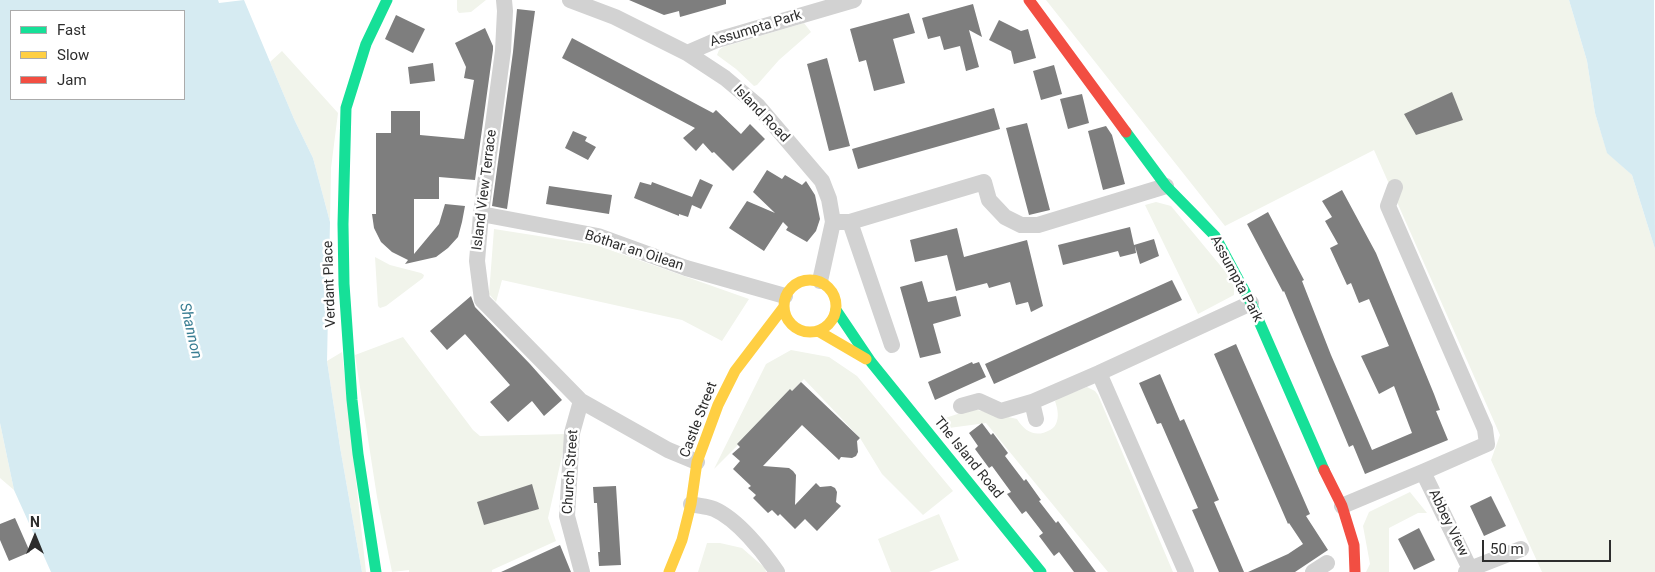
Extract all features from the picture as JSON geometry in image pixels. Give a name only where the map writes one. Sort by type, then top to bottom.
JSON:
[{"type":"street","name":"Verdant Place","points":[[376,572],[358,454],[352,400],[344,284],[343,224],[346,108],[366,44],[387,0]]},
{"type":"street","name":"Island View Terrace","points":[[504,0],[503,51],[480,214],[477,261],[482,300],[581,401],[668,450],[697,462]]},
{"type":"street","name":"Island Road","points":[[570,0],[615,17],[687,53],[725,78],[757,105],[822,181],[829,199],[833,222],[820,281]]},
{"type":"street","name":"Assumpta Park","points":[[687,53],[717,40],[854,0]]},
{"type":"street","name":"Assumpta Park","points":[[1029,0],[1166,186],[1215,236],[1251,303],[1324,470],[1342,506],[1354,544],[1355,572]]},
{"type":"street","points":[[833,222],[850,222],[984,182],[989,200],[1005,217],[1021,225],[1038,225],[1166,186]]},
{"type":"street","points":[[1342,506],[1487,444],[1485,429],[1388,206],[1394,187]]},
{"type":"street","name":"Bóthar an Oilean","points":[[480,214],[598,236],[784,302]]},
{"type":"street","points":[[850,222],[892,345]]},
{"type":"street","points":[[755,343],[798,330],[818,331],[830,323],[836,310],[836,301],[828,286],[820,281],[812,279],[803,280],[789,289],[784,302],[786,317],[798,330]]},
{"type":"street","name":"Castle Street","points":[[669,572],[682,540],[691,504],[697,462],[718,405],[735,371],[784,302]]},
{"type":"street","points":[[960,406],[979,401],[1001,411],[1032,402],[1099,374],[1251,303]]},
{"type":"street","name":"The Island Road","points":[[836,310],[871,362],[1041,572]]},
{"type":"street","points":[[818,331],[871,362]]},
{"type":"street","points":[[1099,374],[1186,572]]},
{"type":"street","name":"Church Street","points":[[581,401],[572,432],[566,516],[582,572]]},
{"type":"street","points":[[1032,402],[1036,419]]},
{"type":"street","name":"Abbey View","points":[[1424,472],[1468,571]]},
{"type":"street","points":[[691,504],[714,509],[738,525],[777,572]]},
{"type":"street","points":[[1468,571],[1521,549]]},
{"type":"street","points":[[1313,572],[1328,563]]},
{"type":"shaded area","points":[[457,0],[486,0],[471,12],[459,13],[457,10]]},
{"type":"shaded area","points":[[1046,0],[1569,0],[1587,61],[1595,113],[1607,152],[1632,175],[1655,249],[1655,572],[1542,572],[1491,460],[1500,435],[1374,150],[1225,226]]},
{"type":"shaded area","points":[[804,23],[811,32],[779,60],[757,85],[754,86],[717,55],[723,47]]},
{"type":"shaded area","points":[[282,51],[338,113],[331,168],[330,222],[313,158],[270,62]]},
{"type":"shaded area","points":[[1156,202],[1171,206],[1234,282],[1234,295],[1198,314],[1145,205]]},
{"type":"shaded area","points":[[494,229],[596,245],[749,299],[722,341],[682,320],[502,280],[496,302],[489,294]]},
{"type":"shaded area","points":[[375,257],[390,265],[421,273],[424,275],[423,278],[386,306],[380,308],[378,306]]},
{"type":"shaded area","points":[[403,337],[473,430],[480,436],[567,434],[548,518],[556,541],[492,570],[492,572],[409,572],[409,570],[392,572],[377,497],[355,355]]},
{"type":"shaded area","points":[[791,350],[829,357],[857,376],[953,491],[923,515],[882,474],[860,438],[804,379],[714,469],[766,364]]},
{"type":"shaded area","points":[[342,352],[366,572],[362,572],[327,361]]},
{"type":"shaded area","points":[[1087,387],[1098,395],[1173,572],[1108,572],[986,423],[949,428],[939,420],[973,409],[1017,419],[1031,432],[1045,432],[1054,427],[1058,418],[1055,401]]},
{"type":"shaded area","points":[[0,423],[14,490],[0,478]]},
{"type":"shaded area","points":[[1410,492],[1427,513],[1418,513],[1389,528],[1389,572],[1366,572],[1370,564],[1363,526],[1369,512]]},
{"type":"shaded area","points":[[939,514],[959,560],[929,572],[891,572],[878,539]]},
{"type":"shaded area","points":[[707,543],[720,543],[742,548],[765,568],[766,572],[698,572]]},
{"type":"water","name":"Shannon","points":[[0,0],[218,0],[219,3],[244,0],[294,119],[313,158],[330,222],[327,361],[362,572],[51,572],[14,490],[0,423]]},
{"type":"water","points":[[1569,0],[1654,0],[1655,249],[1632,175],[1607,153],[1595,113],[1587,61]]},
{"type":"building","points":[[629,0],[726,0],[726,4],[680,17],[679,11],[664,15]]},
{"type":"building","points":[[973,4],[982,37],[969,30],[979,67],[966,71],[960,46],[944,50],[940,36],[928,39],[922,18]]},
{"type":"building","points":[[517,9],[535,11],[507,209],[492,206]]},
{"type":"building","points":[[909,13],[915,33],[893,39],[905,83],[874,91],[866,60],[859,62],[850,29]]},
{"type":"building","points":[[396,15],[425,29],[413,53],[385,39]]},
{"type":"building","points":[[999,20],[1021,31],[1028,29],[1036,58],[1014,64],[1011,51],[989,40]]},
{"type":"building","points":[[485,28],[493,50],[475,180],[439,177],[439,199],[414,199],[414,254],[439,224],[445,204],[465,206],[458,237],[436,257],[405,264],[408,260],[392,252],[381,242],[374,228],[372,214],[376,214],[376,133],[391,133],[391,111],[420,111],[420,135],[464,139],[474,80],[464,78],[466,67],[455,43]]},
{"type":"building","points":[[572,38],[713,113],[716,110],[741,134],[750,124],[765,139],[733,171],[703,143],[696,151],[683,138],[695,128],[562,58]]},
{"type":"building","points":[[827,58],[850,146],[829,151],[807,64]]},
{"type":"building","points":[[433,63],[435,81],[410,84],[408,67]]},
{"type":"building","points":[[1054,65],[1062,94],[1041,100],[1033,71]]},
{"type":"building","points":[[1452,92],[1463,120],[1416,135],[1404,114]]},
{"type":"building","points":[[1082,94],[1089,123],[1068,129],[1060,99]]},
{"type":"building","points":[[994,108],[1000,129],[858,169],[852,149]]},
{"type":"building","points":[[1027,123],[1050,210],[1029,215],[1006,128]]},
{"type":"building","points":[[1106,126],[1112,135],[1125,184],[1103,190],[1088,131]]},
{"type":"building","points":[[573,131],[587,137],[585,141],[596,147],[588,160],[565,148]]},
{"type":"building","points":[[767,170],[782,179],[785,175],[802,185],[806,181],[815,195],[820,219],[816,231],[807,242],[786,230],[788,227],[783,222],[764,251],[729,228],[747,201],[775,213],[753,192]]},
{"type":"building","points":[[700,179],[713,185],[701,209],[692,205],[688,217],[679,214],[679,216],[634,198],[640,182],[651,185],[652,182],[692,197]]},
{"type":"building","points":[[549,186],[612,195],[609,214],[546,204]]},
{"type":"building","points":[[1342,190],[1376,253],[1434,394],[1440,410],[1436,411],[1448,440],[1365,474],[1353,445],[1349,447],[1284,291],[1247,224],[1268,212],[1304,280],[1302,281],[1331,355],[1372,450],[1412,433],[1394,386],[1379,394],[1361,356],[1389,346],[1369,299],[1359,303],[1351,283],[1347,285],[1330,248],[1338,244],[1325,221],[1332,217],[1322,201]]},
{"type":"building","points":[[1130,227],[1134,245],[1154,239],[1159,256],[1140,264],[1135,246],[1136,253],[1120,257],[1118,251],[1063,265],[1058,245]]},
{"type":"building","points":[[957,228],[964,257],[1027,240],[1043,306],[1031,312],[1028,302],[1016,305],[1010,282],[989,288],[987,283],[956,291],[947,255],[915,262],[910,240]]},
{"type":"building","points":[[1172,280],[1182,300],[994,384],[985,364]]},
{"type":"building","points":[[922,281],[928,302],[956,296],[961,316],[933,324],[941,353],[920,358],[900,287]]},
{"type":"building","points":[[471,296],[475,307],[562,400],[544,416],[532,401],[508,422],[490,402],[510,385],[465,334],[447,350],[430,331]]},
{"type":"building","points":[[1236,344],[1310,514],[1306,516],[1328,550],[1295,572],[1248,572],[1288,554],[1303,544],[1288,524],[1214,354]]},
{"type":"building","points":[[972,362],[973,364],[979,362],[986,377],[935,400],[928,382]]},
{"type":"building","points":[[1160,374],[1180,421],[1184,419],[1219,500],[1214,502],[1244,572],[1219,572],[1192,510],[1198,508],[1161,423],[1157,424],[1139,383]]},
{"type":"building","points":[[801,382],[860,438],[857,441],[858,452],[856,456],[852,458],[841,457],[839,460],[802,425],[763,466],[789,468],[793,471],[796,475],[795,505],[816,483],[820,487],[831,486],[835,488],[837,492],[836,502],[841,506],[817,531],[805,519],[795,529],[780,514],[778,516],[772,510],[768,513],[753,498],[756,495],[748,488],[751,486],[733,469],[740,461],[732,454],[740,447],[737,444],[790,389],[792,391]]},
{"type":"building","points":[[982,423],[991,435],[993,433],[1008,453],[1005,456],[1024,481],[1026,479],[1041,500],[1039,501],[1056,523],[1058,521],[1096,572],[1074,572],[1059,552],[1054,556],[1039,536],[1043,533],[1026,511],[1022,514],[1007,494],[1011,492],[992,466],[989,468],[975,449],[978,446],[969,433]]},
{"type":"building","points":[[532,484],[539,509],[484,525],[477,502]]},
{"type":"building","points":[[616,486],[621,565],[599,566],[597,503],[594,503],[593,487]]},
{"type":"building","points":[[1491,496],[1506,526],[1484,536],[1470,506]]},
{"type":"building","points":[[15,518],[30,552],[9,561],[0,540],[0,524]]},
{"type":"building","points":[[1419,528],[1435,560],[1414,570],[1398,539]]},
{"type":"building","points":[[560,545],[571,572],[501,572]]},
{"type":"traffic: fast","points":[[376,572],[358,454],[352,400],[344,284],[343,224],[346,108],[366,44],[387,0]]},
{"type":"traffic: fast","points":[[1126,132],[1166,186],[1215,236],[1251,303],[1324,470]]},
{"type":"traffic: fast","points":[[836,310],[871,362],[1041,572]]},
{"type":"traffic: slow","points":[[805,280],[815,280],[829,287],[836,301],[836,306],[836,311],[829,325],[815,332],[805,332],[795,328],[788,321],[784,311],[784,301],[788,291],[795,284],[805,280]]},
{"type":"traffic: slow","points":[[669,572],[682,540],[691,504],[697,462],[718,405],[735,371],[783,308]]},
{"type":"traffic: slow","points":[[818,331],[866,359]]},
{"type":"traffic: jam","points":[[1029,0],[1126,132]]},
{"type":"traffic: jam","points":[[1324,470],[1342,506],[1354,545],[1355,572]]}]
